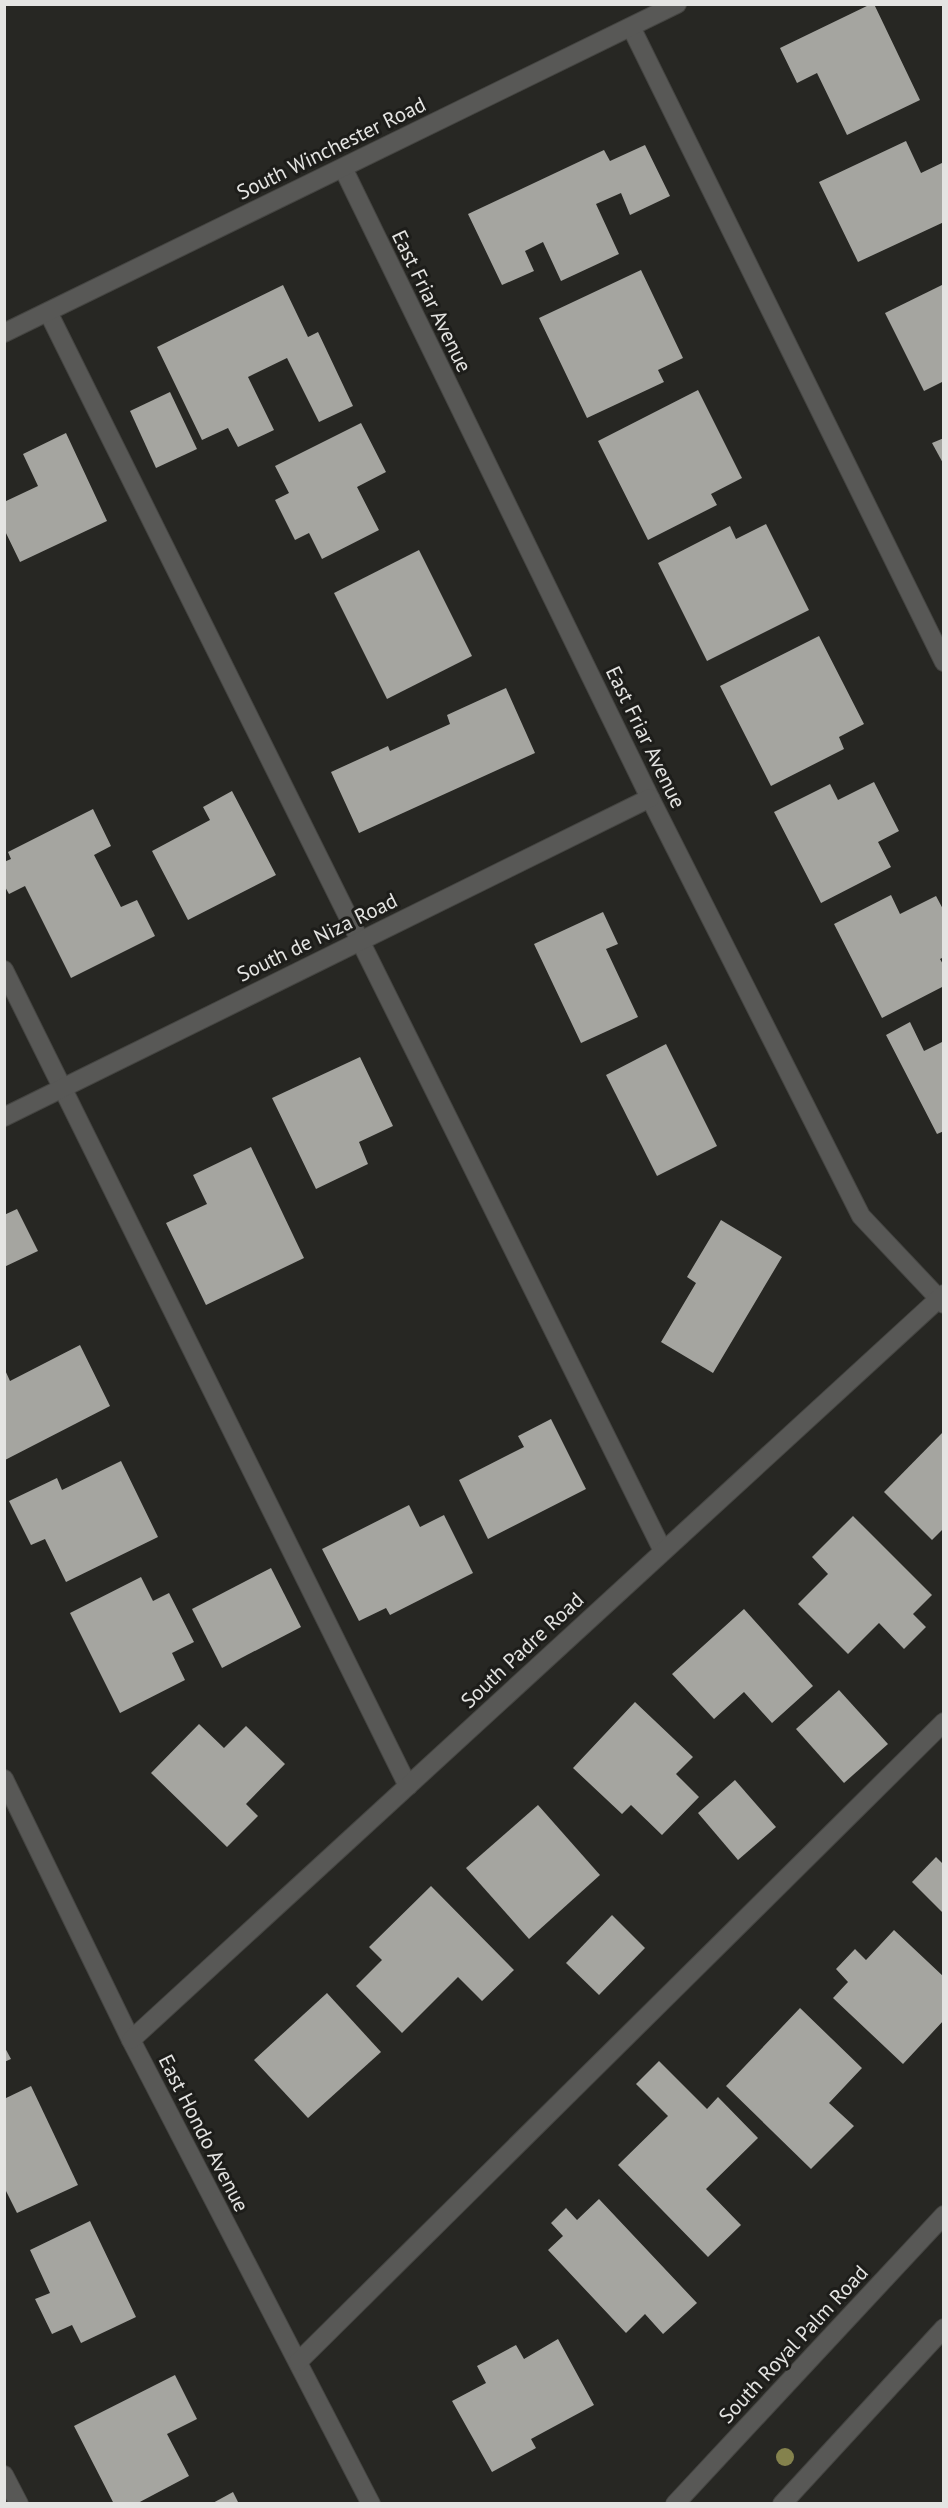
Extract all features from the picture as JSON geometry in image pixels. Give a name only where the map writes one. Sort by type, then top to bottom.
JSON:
[{"type":"street","name":"South Winchester Road","points":[[4,333],[677,4]]},
{"type":"street","points":[[631,27],[944,662]]},
{"type":"street","name":"East Friar Avenue","points":[[342,168],[650,798],[861,1216],[942,1299]]},
{"type":"street","points":[[48,312],[362,940],[663,1551]]},
{"type":"street","name":"South de Niza Road","points":[[4,1117],[650,798]]},
{"type":"street","points":[[4,970],[408,1786]]},
{"type":"street","name":"South Padre Road","points":[[131,2040],[663,1551],[942,1299]]},
{"type":"street","points":[[298,2362],[944,1722]]},
{"type":"street","name":"East Hondo Avenue","points":[[4,1779],[131,2040],[371,2504]]},
{"type":"street","name":"South Royal Palm Road","points":[[675,2504],[944,2214]]},
{"type":"street","points":[[782,2504],[944,2328]]},
{"type":"street","points":[[4,2475],[19,2504]]},
{"type":"building","points":[[874,4],[920,100],[847,135],[817,73],[797,83],[780,48]]},
{"type":"building","points":[[906,141],[921,173],[944,162],[944,222],[858,262],[819,182]]},
{"type":"building","points":[[645,145],[670,196],[630,215],[621,193],[596,204],[619,254],[561,281],[543,242],[525,251],[534,271],[502,285],[468,214],[604,150],[610,161]]},
{"type":"building","points":[[641,270],[683,358],[658,370],[664,382],[587,418],[539,318]]},
{"type":"building","points":[[944,284],[944,381],[924,391],[885,313]]},
{"type":"building","points":[[283,285],[308,337],[318,332],[353,406],[319,422],[287,358],[248,377],[274,430],[238,447],[228,428],[202,440],[157,347]]},
{"type":"building","points":[[698,390],[742,478],[711,494],[717,505],[648,540],[598,441]]},
{"type":"building","points":[[170,392],[197,449],[156,468],[130,411]]},
{"type":"building","points":[[361,423],[386,472],[357,487],[379,530],[322,559],[309,533],[295,540],[275,500],[289,493],[275,466]]},
{"type":"building","points":[[66,433],[107,521],[20,562],[4,529],[4,502],[38,486],[23,454]]},
{"type":"building","points":[[944,438],[944,465],[932,443]]},
{"type":"building","points":[[766,524],[809,610],[707,661],[658,563],[730,526],[736,539]]},
{"type":"building","points":[[419,550],[472,656],[387,699],[334,593]]},
{"type":"building","points":[[819,636],[864,724],[839,737],[844,749],[771,786],[720,686]]},
{"type":"building","points":[[506,688],[535,753],[359,833],[331,772],[388,746],[390,751],[450,724],[447,715]]},
{"type":"building","points":[[874,782],[899,831],[878,842],[891,867],[821,903],[774,812],[830,784],[838,800]]},
{"type":"building","points":[[232,791],[276,875],[188,920],[152,851],[210,820],[203,807]]},
{"type":"building","points":[[93,809],[111,846],[94,855],[121,907],[137,900],[155,936],[71,978],[25,886],[9,894],[4,885],[4,862],[11,859],[8,852]]},
{"type":"building","points":[[891,895],[900,914],[936,896],[944,911],[944,957],[940,959],[944,966],[944,986],[882,1018],[834,924]]},
{"type":"building","points":[[603,912],[618,944],[606,949],[638,1017],[581,1043],[534,944]]},
{"type":"building","points":[[910,1022],[924,1051],[944,1041],[944,1131],[937,1134],[886,1035]]},
{"type":"building","points":[[666,1044],[717,1146],[657,1176],[606,1075]]},
{"type":"building","points":[[360,1057],[393,1126],[359,1142],[368,1164],[316,1189],[272,1098]]},
{"type":"building","points":[[251,1147],[304,1258],[206,1305],[166,1223],[207,1204],[193,1175]]},
{"type":"building","points":[[17,1209],[38,1251],[4,1267],[4,1215]]},
{"type":"building","points":[[721,1220],[782,1257],[713,1373],[661,1342],[696,1283],[687,1277]]},
{"type":"building","points":[[80,1345],[110,1406],[5,1460],[5,1370],[10,1381]]},
{"type":"building","points":[[551,1419],[586,1489],[488,1539],[459,1480],[524,1447],[518,1436]]},
{"type":"building","points":[[944,1431],[944,1528],[932,1540],[884,1492]]},
{"type":"building","points":[[121,1461],[158,1537],[66,1582],[45,1539],[31,1545],[9,1501],[57,1478],[62,1490]]},
{"type":"building","points":[[409,1505],[420,1527],[444,1515],[473,1573],[390,1615],[386,1608],[359,1621],[322,1549]]},
{"type":"building","points":[[853,1516],[932,1595],[913,1614],[926,1627],[904,1649],[879,1623],[848,1654],[798,1604],[828,1574],[812,1557]]},
{"type":"building","points":[[271,1568],[301,1627],[222,1668],[192,1609]]},
{"type":"building","points":[[141,1577],[153,1601],[169,1593],[194,1642],[172,1653],[185,1680],[120,1713],[70,1613]]},
{"type":"building","points":[[744,1609],[813,1686],[772,1723],[744,1692],[714,1719],[672,1674]]},
{"type":"building","points":[[839,1690],[888,1744],[844,1783],[796,1729]]},
{"type":"building","points":[[635,1702],[693,1757],[676,1774],[699,1797],[662,1835],[631,1805],[622,1814],[573,1768]]},
{"type":"building","points":[[199,1724],[224,1748],[246,1726],[285,1764],[246,1804],[258,1816],[227,1847],[151,1773]]},
{"type":"building","points":[[735,1780],[776,1827],[738,1860],[698,1813]]},
{"type":"building","points":[[538,1805],[600,1875],[529,1939],[466,1868]]},
{"type":"building","points":[[936,1857],[944,1865],[944,1914],[912,1882]]},
{"type":"building","points":[[431,1886],[514,1970],[482,2001],[458,1977],[402,2033],[356,1986],[382,1960],[369,1947]]},
{"type":"building","points":[[612,1915],[645,1948],[599,1995],[566,1963]]},
{"type":"building","points":[[894,1930],[944,1977],[944,2020],[903,2064],[833,1998],[848,1982],[836,1969],[855,1949],[866,1960]]},
{"type":"building","points":[[327,1993],[381,2052],[308,2118],[254,2060]]},
{"type":"building","points":[[800,2008],[862,2068],[829,2103],[854,2126],[811,2169],[726,2086]]},
{"type":"building","points":[[4,2046],[11,2059],[4,2062]]},
{"type":"building","points":[[659,2061],[707,2109],[718,2097],[758,2138],[706,2189],[741,2225],[708,2257],[618,2165],[668,2116],[636,2084]]},
{"type":"building","points":[[31,2086],[78,2185],[17,2213],[4,2187],[4,2099]]},
{"type":"building","points":[[599,2199],[697,2303],[663,2334],[645,2314],[626,2333],[548,2250],[563,2236],[551,2223],[566,2208],[577,2220]]},
{"type":"building","points":[[90,2221],[136,2317],[81,2343],[72,2325],[52,2334],[35,2299],[50,2293],[30,2250]]},
{"type":"building","points":[[558,2339],[594,2405],[531,2439],[536,2448],[492,2472],[452,2401],[486,2383],[477,2366],[516,2345],[524,2359]]},
{"type":"building","points":[[175,2375],[197,2419],[167,2434],[189,2476],[136,2504],[114,2504],[74,2426]]},
{"type":"building","points":[[233,2492],[239,2504],[211,2504]]}]
